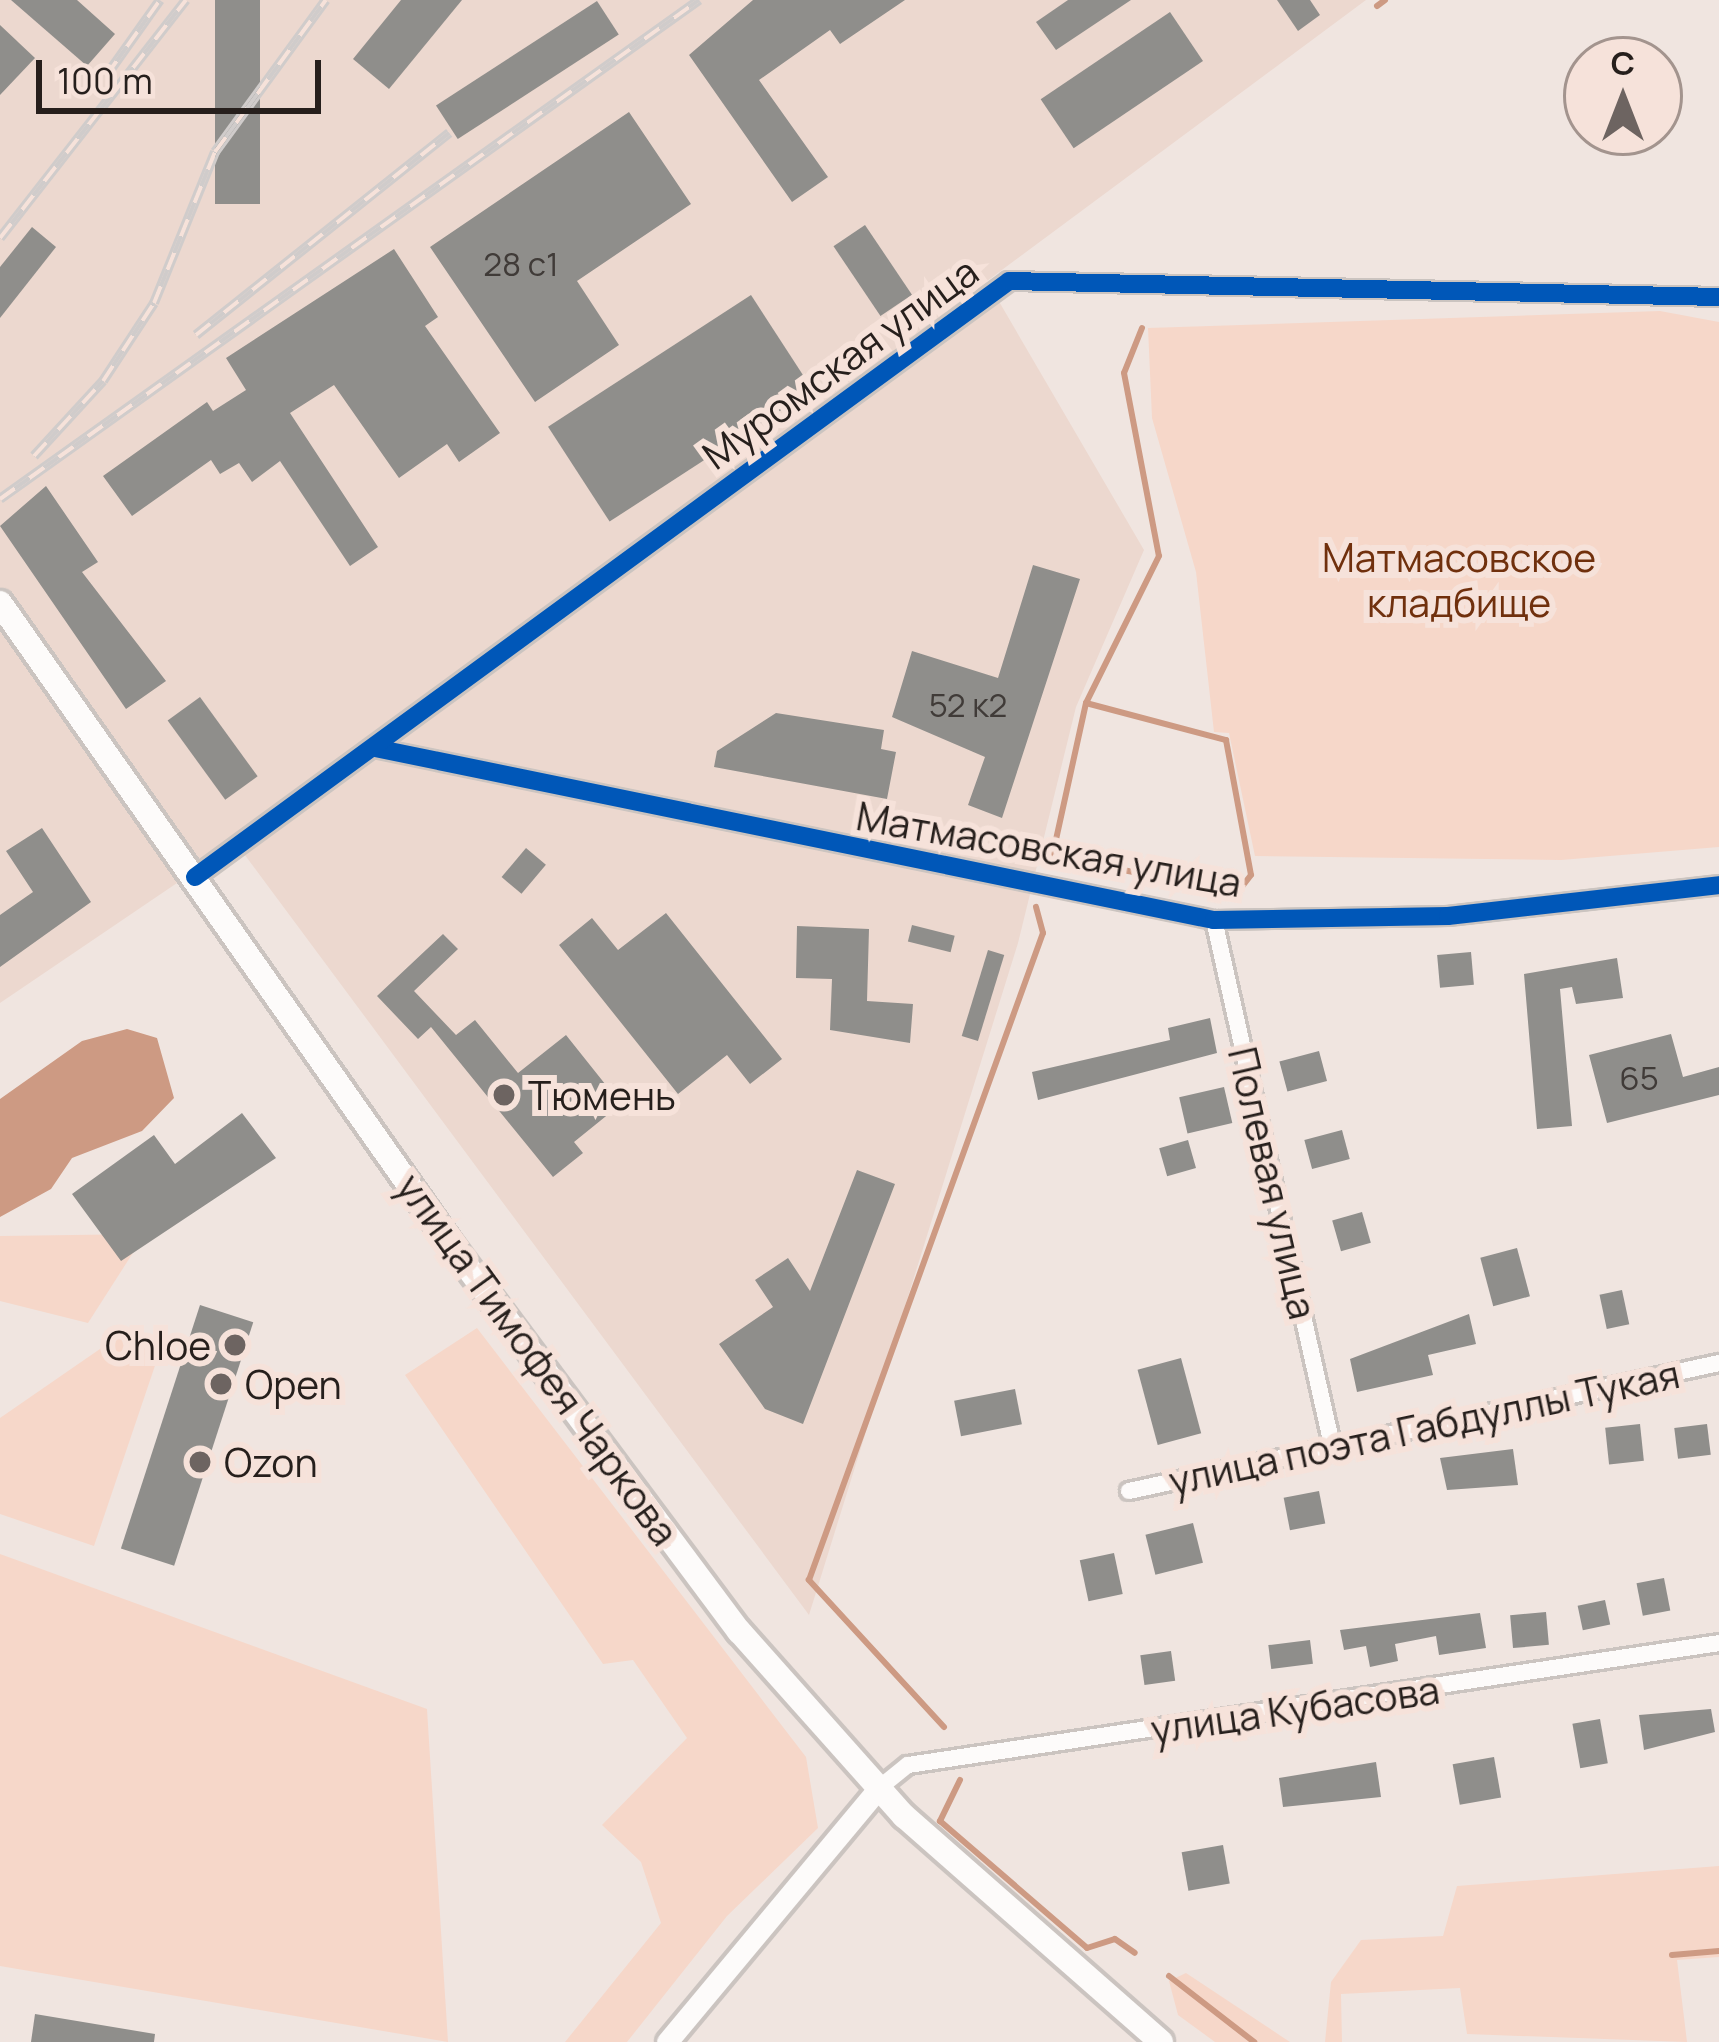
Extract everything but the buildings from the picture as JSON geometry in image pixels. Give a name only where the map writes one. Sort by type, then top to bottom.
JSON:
[{"type":"main road","name":"улица Тимофея Чаркова","points":[[0,603],[739,1631],[878,1789],[1161,2042]]},
{"type":"street","name":"Муромская улица","points":[[195,877],[1009,281],[1719,297]]},
{"type":"street","name":"Матмасовская улица","points":[[375,748],[1214,920],[1448,916],[1719,885]]},
{"type":"street","name":"Полевая улица","points":[[1214,920],[1332,1445]]},
{"type":"street","name":"улица поэта Габдуллы Тукая","points":[[1129,1491],[1719,1363]]},
{"type":"street","name":"улица Кубасова","points":[[878,1789],[931,1761],[1719,1642]]},
{"type":"street","points":[[667,2042],[878,1789]]},
{"type":"shaded area","points":[[0,0],[1366,0],[987,281],[1144,550],[1076,707],[1018,943],[809,1615],[236,843],[0,1003]]},
{"type":"shaded area","points":[[127,1029],[157,1038],[174,1098],[142,1131],[72,1158],[51,1189],[0,1217],[0,1099],[82,1041]]},
{"type":"green space","name":"Матмасовское кладбище","points":[[1660,311],[1719,322],[1719,847],[1561,860],[1255,856],[1229,733],[1214,732],[1196,572],[1152,418],[1148,328]]},
{"type":"green space","points":[[145,1234],[88,1323],[0,1301],[0,1236]]},
{"type":"green space","points":[[477,1328],[806,1757],[818,1828],[727,1916],[627,2042],[565,2042],[661,1923],[641,1862],[602,1825],[687,1738],[633,1660],[603,1664],[405,1375]]},
{"type":"green space","points":[[126,1331],[163,1342],[94,1546],[0,1514],[0,1418]]},
{"type":"green space","points":[[0,1554],[427,1709],[448,2042],[0,1966]]},
{"type":"green space","points":[[1719,1866],[1719,1957],[1677,1960],[1687,2042],[1467,2034],[1460,1988],[1341,1994],[1342,2042],[1325,2042],[1331,1982],[1361,1940],[1443,1936],[1457,1886]]},
{"type":"green space","points":[[1186,1973],[1290,2042],[1215,2042],[1178,2015],[1169,1981]]},
{"type":"waterway","points":[[1377,6],[1385,0]]},
{"type":"waterway","points":[[1142,328],[1124,373],[1159,556],[1086,703],[1052,857],[1237,891]]},
{"type":"waterway","points":[[1086,703],[1226,740],[1251,875],[1241,888]]},
{"type":"waterway","points":[[944,1727],[809,1580],[1043,933],[1036,907]]},
{"type":"waterway","points":[[960,1780],[940,1821],[1087,1948],[1115,1939],[1135,1953]]},
{"type":"waterway","points":[[1672,1955],[1719,1951]]},
{"type":"waterway","points":[[1169,1976],[1254,2042]]},
{"type":"railway","points":[[106,76],[160,0]]},
{"type":"railway","points":[[0,238],[186,0]]},
{"type":"railway","points":[[34,456],[103,381],[154,303],[215,152],[326,0]]},
{"type":"railway","points":[[0,499],[699,0]]},
{"type":"railway","points":[[196,335],[449,133]]},
{"type":"cycle path","points":[[195,877],[1009,281],[1719,297]]},
{"type":"cycle path","points":[[375,748],[1214,920],[1448,916],[1719,885]]},
{"type":"place","name":"Тюмень","points":[[504,1095]]},
{"type":"place","name":"Chloe","points":[[235,1345]]},
{"type":"place","name":"Open","points":[[221,1384]]},
{"type":"place","name":"Ozon","points":[[200,1462]]}]
